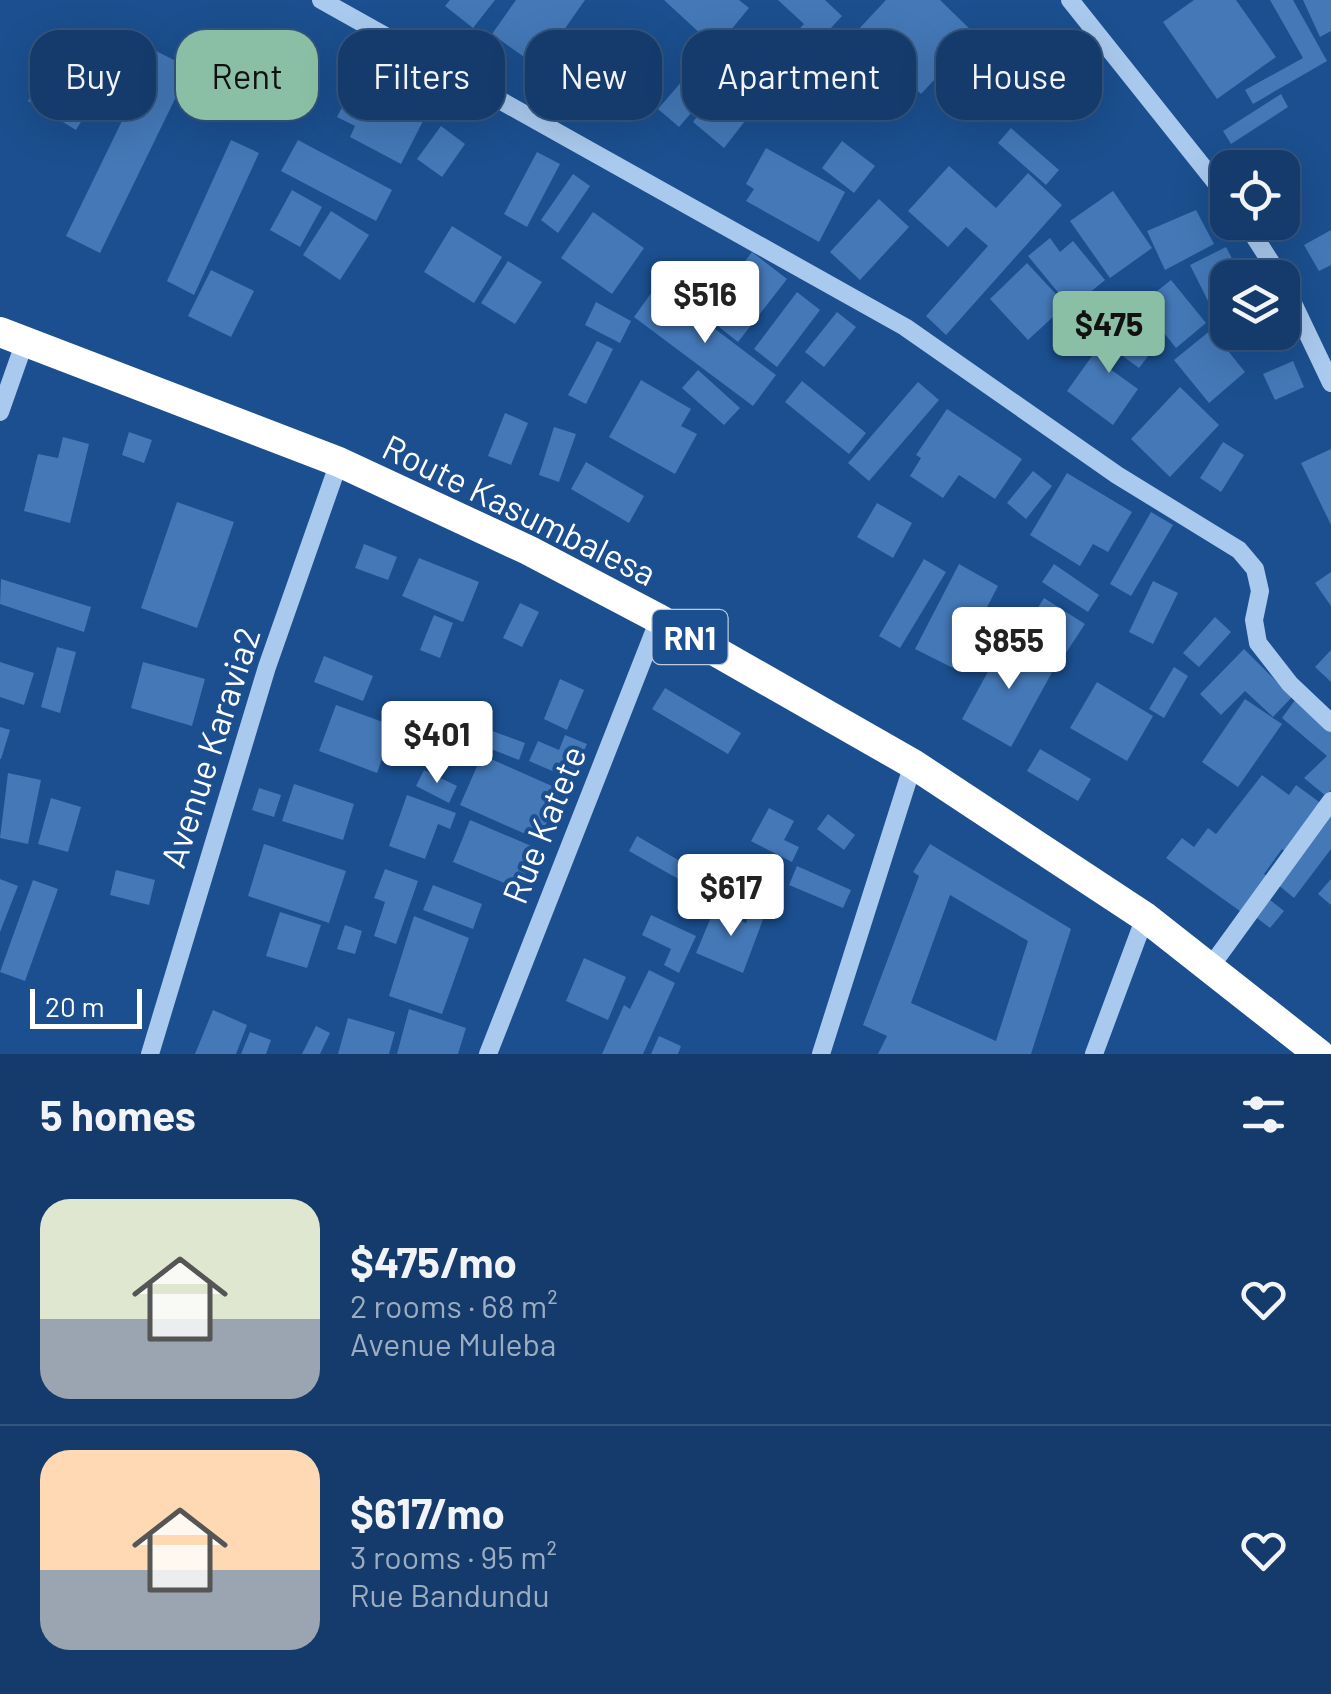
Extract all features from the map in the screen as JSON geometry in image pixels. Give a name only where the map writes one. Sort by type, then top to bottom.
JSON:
[{"type":"highway","name":"Route Kasumbalesa","points":[[12,336],[162,398],[339,462],[528,550],[659,620],[913,764],[1146,917],[1319,1054]]},
{"type":"street","points":[[321,0],[905,327],[1117,475],[1239,550],[1255,569],[1260,592],[1254,620],[1258,643],[1290,684],[1331,723]]},
{"type":"street","points":[[1070,0],[1210,175]]},
{"type":"street","points":[[1300,317],[1331,383]]},
{"type":"street","points":[[0,412],[12,336]]},
{"type":"street","name":"Avenue Karavia2","points":[[150,1054],[267,667],[339,462]]},
{"type":"street","name":"Rue Katete","points":[[488,1054],[659,620]]},
{"type":"street","points":[[821,1054],[913,764]]},
{"type":"street","points":[[1211,966],[1331,801]]},
{"type":"street","points":[[1094,1054],[1146,917]]},
{"type":"building","points":[[450,0],[495,0],[473,28],[445,6]]},
{"type":"building","points":[[516,0],[585,0],[564,30],[525,30],[525,58],[505,43],[505,30],[495,30]]},
{"type":"building","points":[[664,0],[739,0],[749,8],[731,30],[696,30]]},
{"type":"building","points":[[778,0],[825,0],[842,16],[829,30],[798,30],[804,24]]},
{"type":"building","points":[[886,0],[940,0],[971,30],[936,30],[936,78],[921,94],[916,89],[916,30],[858,30]]},
{"type":"building","points":[[1194,0],[1236,0],[1276,57],[1217,99],[1163,22]]},
{"type":"building","points":[[1270,0],[1293,0],[1327,61],[1253,104],[1245,90],[1303,58]]},
{"type":"building","points":[[1303,0],[1331,0],[1331,31],[1320,37]]},
{"type":"building","points":[[156,51],[176,61],[176,97],[100,253],[66,236],[122,120],[156,120]]},
{"type":"building","points":[[682,81],[682,120],[685,120],[679,127],[662,112],[662,104]]},
{"type":"building","points":[[1281,94],[1288,107],[1231,144],[1223,131]]},
{"type":"building","points":[[59,120],[82,120],[76,130]]},
{"type":"building","points":[[343,120],[424,120],[401,164],[350,137],[355,126]]},
{"type":"building","points":[[695,120],[746,120],[724,148]]},
{"type":"building","points":[[441,126],[465,144],[442,177],[417,159]]},
{"type":"building","points":[[1011,128],[1059,170],[1046,185],[998,143]]},
{"type":"building","points":[[231,140],[259,153],[194,295],[167,281]]},
{"type":"building","points":[[298,140],[392,190],[376,221],[281,171]]},
{"type":"building","points":[[842,141],[875,166],[854,193],[822,168]]},
{"type":"building","points":[[766,148],[845,192],[819,242],[746,201],[754,189],[746,184]]},
{"type":"building","points":[[537,152],[560,164],[527,227],[504,214]]},
{"type":"building","points":[[949,166],[996,208],[1028,173],[1062,205],[946,335],[926,316],[988,246],[966,227],[948,247],[908,211]]},
{"type":"building","points":[[573,174],[590,186],[558,233],[541,220]]},
{"type":"building","points":[[292,190],[322,207],[300,247],[270,230]]},
{"type":"building","points":[[1113,191],[1152,248],[1110,278],[1070,221]]},
{"type":"building","points":[[879,199],[909,227],[860,280],[830,252]]},
{"type":"building","points":[[1196,210],[1214,244],[1165,270],[1147,231]]},
{"type":"building","points":[[331,211],[369,235],[340,280],[303,255]]},
{"type":"building","points":[[593,212],[644,248],[612,294],[561,258]]},
{"type":"building","points":[[452,226],[502,257],[474,303],[424,272]]},
{"type":"building","points":[[1331,230],[1331,265],[1319,271],[1304,245]]},
{"type":"building","points":[[1050,238],[1060,252],[1073,241],[1105,280],[1071,308],[1028,256]]},
{"type":"building","points":[[1226,247],[1233,260],[1210,260],[1210,305],[1190,265]]},
{"type":"building","points":[[752,252],[787,279],[738,342],[704,315]]},
{"type":"building","points":[[508,261],[542,282],[515,324],[481,303]]},
{"type":"building","points":[[1027,263],[1066,305],[1028,340],[990,299]]},
{"type":"building","points":[[211,270],[254,291],[231,337],[188,316]]},
{"type":"building","points":[[1171,280],[1206,323],[1176,348],[1141,304]]},
{"type":"building","points":[[657,285],[776,375],[753,406],[634,317]]},
{"type":"building","points":[[797,292],[820,310],[777,367],[754,349]]},
{"type":"building","points":[[596,302],[631,321],[620,343],[585,325]]},
{"type":"building","points":[[837,312],[856,327],[824,367],[805,352]]},
{"type":"building","points":[[1115,324],[1152,351],[1139,368],[1120,354],[1110,369],[1138,389],[1113,425],[1067,391]]},
{"type":"building","points":[[1210,331],[1210,350],[1227,350],[1245,372],[1209,403],[1174,360]]},
{"type":"building","points":[[597,341],[613,349],[586,404],[568,395]]},
{"type":"building","points":[[1293,361],[1304,387],[1275,400],[1263,374]]},
{"type":"building","points":[[698,370],[740,408],[724,425],[682,388]]},
{"type":"building","points":[[641,380],[691,409],[681,426],[697,434],[675,474],[609,437]]},
{"type":"building","points":[[802,381],[866,433],[849,454],[785,402]]},
{"type":"building","points":[[918,382],[939,400],[869,481],[848,463]]},
{"type":"building","points":[[1180,387],[1219,425],[1170,477],[1131,439]]},
{"type":"building","points":[[947,409],[1022,459],[995,499],[959,475],[943,498],[910,476],[921,458],[916,455]]},
{"type":"building","points":[[505,413],[528,423],[511,465],[488,456]]},
{"type":"building","points":[[554,427],[576,434],[559,482],[539,475]]},
{"type":"building","points":[[129,432],[152,440],[144,463],[122,455]]},
{"type":"building","points":[[63,437],[89,444],[70,523],[24,511],[38,454],[58,458]]},
{"type":"building","points":[[1223,442],[1244,455],[1221,492],[1200,478]]},
{"type":"building","points":[[1331,449],[1331,525],[1301,463]]},
{"type":"building","points":[[586,462],[644,496],[629,523],[571,489]]},
{"type":"building","points":[[1033,471],[1052,486],[1026,519],[1007,503]]},
{"type":"building","points":[[1067,473],[1132,512],[1108,552],[1093,544],[1080,566],[1030,535]]},
{"type":"building","points":[[177,502],[234,522],[197,628],[141,608]]},
{"type":"building","points":[[877,503],[912,523],[893,558],[857,537]]},
{"type":"building","points":[[1151,512],[1173,525],[1131,596],[1110,584]]},
{"type":"building","points":[[364,544],[397,557],[388,580],[355,568]]},
{"type":"building","points":[[419,558],[479,582],[463,622],[402,596]]},
{"type":"building","points":[[924,559],[946,572],[900,648],[879,636]]},
{"type":"building","points":[[959,564],[998,586],[955,669],[915,649]]},
{"type":"building","points":[[1054,564],[1099,595],[1088,612],[1042,582]]},
{"type":"building","points":[[1331,572],[1331,606],[1315,583]]},
{"type":"building","points":[[1,579],[91,607],[84,632],[0,604]]},
{"type":"building","points":[[1153,581],[1178,593],[1153,644],[1129,632]]},
{"type":"building","points":[[1044,598],[1085,624],[1062,659],[1022,633]]},
{"type":"building","points":[[520,603],[539,612],[522,647],[503,638]]},
{"type":"building","points":[[434,615],[453,623],[440,658],[420,650]]},
{"type":"building","points":[[1215,617],[1231,632],[1199,667],[1183,653]]},
{"type":"building","points":[[1007,637],[1056,665],[1011,747],[962,719]]},
{"type":"building","points":[[57,647],[76,652],[60,713],[41,707]]},
{"type":"building","points":[[1244,649],[1292,697],[1273,717],[1245,691],[1221,715],[1200,694]]},
{"type":"building","points":[[1331,650],[1331,682],[1315,667]]},
{"type":"building","points":[[324,656],[373,676],[363,701],[314,682]]},
{"type":"building","points":[[0,662],[34,673],[24,705],[0,697]]},
{"type":"building","points":[[143,662],[205,679],[192,726],[131,708]]},
{"type":"building","points":[[1174,667],[1188,676],[1164,718],[1149,709]]},
{"type":"building","points":[[560,679],[584,690],[567,730],[544,719]]},
{"type":"building","points":[[1097,682],[1153,716],[1127,761],[1070,728]]},
{"type":"building","points":[[665,688],[741,733],[728,754],[652,709]]},
{"type":"building","points":[[1298,696],[1331,726],[1331,790],[1326,796],[1304,778],[1327,756],[1282,718]]},
{"type":"building","points":[[1245,699],[1282,724],[1238,787],[1202,762]]},
{"type":"building","points":[[336,705],[394,726],[377,773],[319,751]]},
{"type":"building","points":[[0,727],[10,730],[1,759],[0,759]]},
{"type":"building","points":[[487,729],[525,743],[519,760],[481,745]]},
{"type":"building","points":[[565,735],[587,744],[571,779],[529,761],[538,741],[559,750]]},
{"type":"building","points":[[1040,749],[1091,779],[1078,801],[1027,771]]},
{"type":"building","points":[[482,755],[561,790],[539,840],[460,805]]},
{"type":"building","points":[[424,770],[457,786],[449,803],[416,786]]},
{"type":"building","points":[[8,773],[41,780],[28,844],[0,838]]},
{"type":"building","points":[[1262,775],[1289,795],[1296,785],[1322,804],[1287,853],[1282,849],[1264,874],[1270,878],[1244,914],[1166,858],[1182,838],[1194,847],[1208,828],[1216,834]]},
{"type":"building","points":[[294,784],[354,804],[343,840],[282,821]]},
{"type":"building","points":[[259,788],[281,795],[274,817],[252,810]]},
{"type":"building","points":[[407,795],[456,813],[450,829],[438,824],[425,859],[389,846]]},
{"type":"building","points":[[51,798],[81,807],[68,852],[38,844]]},
{"type":"building","points":[[769,808],[794,821],[784,840],[799,847],[792,862],[751,841]]},
{"type":"building","points":[[1331,811],[1331,849],[1294,898],[1277,884]]},
{"type":"building","points":[[828,814],[855,835],[844,850],[817,829]]},
{"type":"building","points":[[470,820],[536,848],[519,889],[453,862]]},
{"type":"building","points":[[637,836],[685,864],[682,881],[629,851]]},
{"type":"building","points":[[264,844],[346,871],[329,923],[248,896]]},
{"type":"building","points":[[930,844],[1071,929],[1031,1054],[878,1054],[887,1036],[863,1025],[919,876],[913,872]],"holes":[[[950,895],[1028,941],[996,1041],[911,1003]]]},
{"type":"building","points":[[797,866],[851,890],[843,908],[789,885]]},
{"type":"building","points":[[385,869],[418,881],[396,944],[374,936],[385,902],[374,898]]},
{"type":"building","points":[[116,870],[155,880],[149,905],[110,895]]},
{"type":"building","points":[[0,879],[18,886],[0,932]]},
{"type":"building","points":[[1331,879],[1331,905],[1318,894]]},
{"type":"building","points":[[33,880],[58,889],[25,981],[0,972]]},
{"type":"building","points":[[433,885],[482,904],[473,929],[423,910]]},
{"type":"building","points":[[1270,900],[1284,911],[1270,928],[1257,918]]},
{"type":"building","points":[[751,909],[765,914],[743,973],[696,953],[714,910],[746,923]]},
{"type":"building","points":[[280,912],[321,925],[307,968],[266,956]]},
{"type":"building","points":[[651,915],[696,936],[679,973],[664,965],[671,949],[642,935]]},
{"type":"building","points":[[414,916],[469,938],[442,1014],[389,996]]},
{"type":"building","points":[[345,925],[362,931],[355,954],[337,949]]},
{"type":"building","points":[[584,958],[626,977],[608,1020],[566,1001]]},
{"type":"building","points":[[649,970],[675,983],[643,1054],[602,1054],[624,1005],[630,1009]]},
{"type":"building","points":[[409,1009],[466,1028],[458,1054],[397,1054]]},
{"type":"building","points":[[213,1010],[247,1025],[236,1054],[195,1054]]},
{"type":"building","points":[[348,1018],[395,1032],[389,1054],[338,1054]]},
{"type":"building","points":[[316,1026],[330,1033],[320,1054],[302,1054]]},
{"type":"building","points":[[250,1032],[271,1040],[266,1054],[241,1054]]},
{"type":"building","points":[[659,1036],[681,1046],[678,1054],[651,1054]]}]
